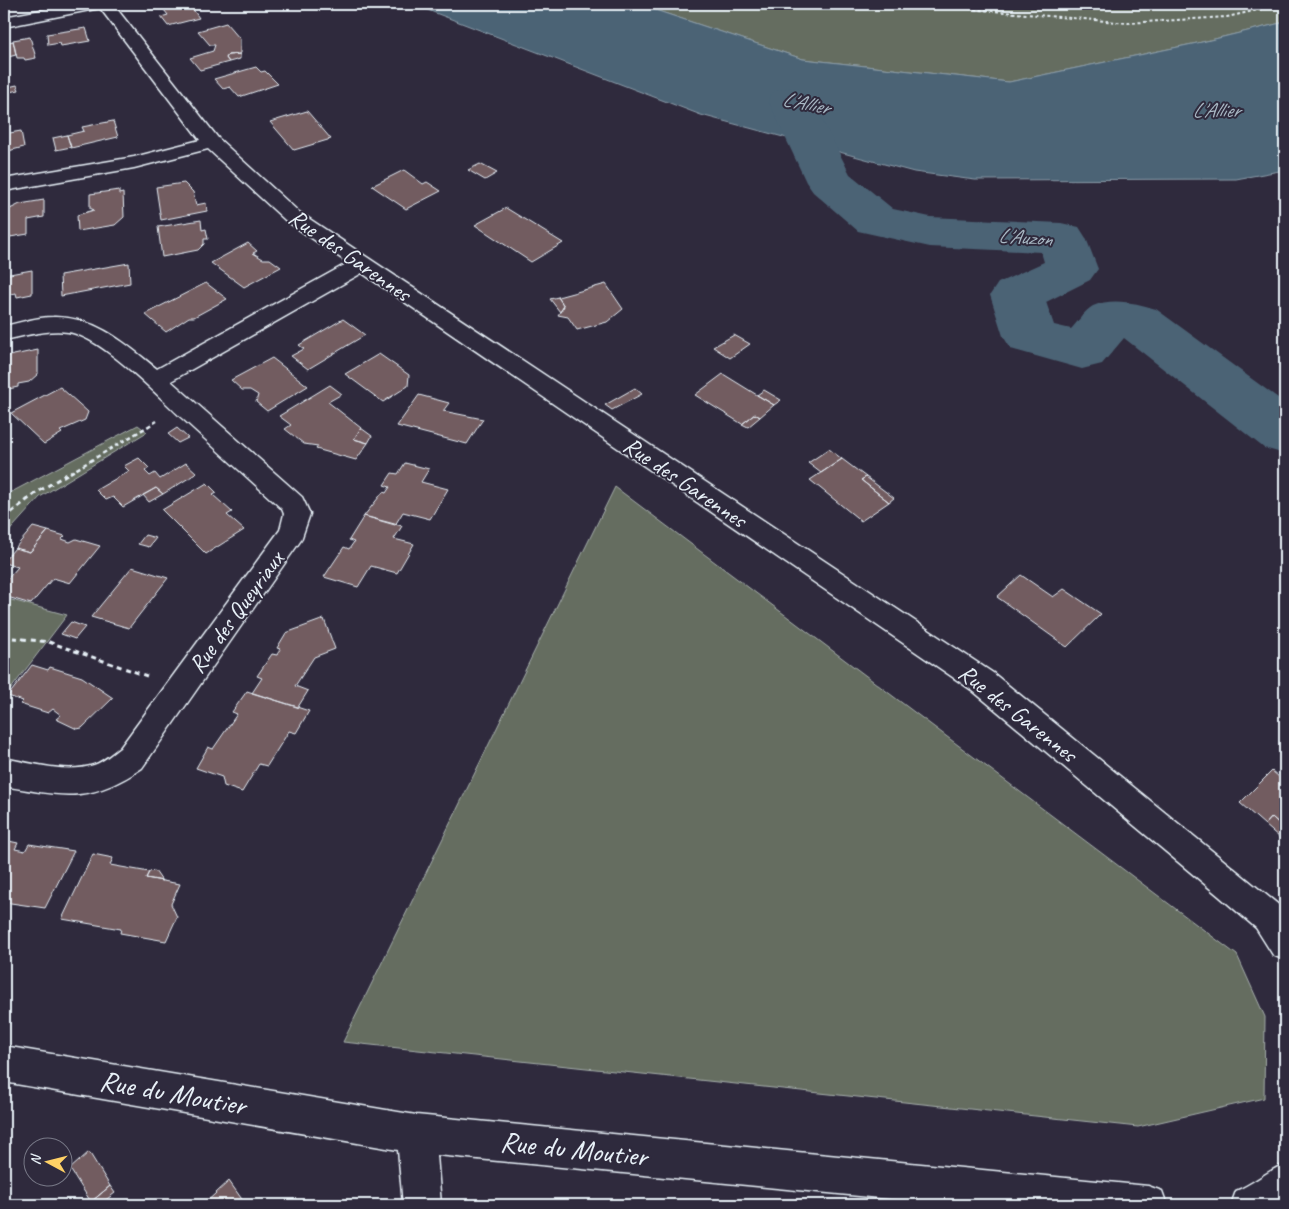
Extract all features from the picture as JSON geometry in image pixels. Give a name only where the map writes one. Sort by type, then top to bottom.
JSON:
[{"type":"street","points":[[4,22],[96,4]]},
{"type":"street","name":"Rue des Garennes","points":[[105,4],[211,142],[292,216],[983,682],[1231,885],[1268,917],[1285,942]]},
{"type":"street","points":[[4,185],[129,164],[182,152],[211,142]]},
{"type":"street","points":[[155,380],[362,264]]},
{"type":"street","name":"Rue des Queyriaux","points":[[4,333],[53,324],[78,326],[93,332],[184,405],[294,504],[297,514],[292,533],[131,758],[112,772],[93,779],[66,781],[4,772]]},
{"type":"street","name":"Rue du Moutier","points":[[4,1064],[416,1134],[1148,1205]]},
{"type":"street","points":[[416,1134],[422,1205]]},
{"type":"path","points":[[936,4],[1128,23],[1227,17],[1282,4]]},
{"type":"path","points":[[4,518],[36,493],[184,405]]},
{"type":"path","points":[[4,637],[49,642],[182,687]]},
{"type":"green space","points":[[637,4],[1285,4],[1285,22],[1202,42],[1009,82],[803,59]]},
{"type":"green space","points":[[138,425],[147,432],[40,497],[4,537],[4,496]]},
{"type":"green space","points":[[615,487],[1237,955],[1265,1017],[1264,1098],[1138,1127],[343,1042]]},
{"type":"green space","points":[[4,598],[67,615],[4,698]]},
{"type":"water","name":"L'Allier","points":[[412,4],[637,4],[803,59],[1009,82],[1202,42],[1285,22],[1285,170],[1236,179],[975,180],[914,172],[701,115]]},
{"type":"building","points":[[149,4],[200,4],[202,6],[192,8],[199,18],[168,26],[161,17],[168,15],[161,6],[153,8]]},
{"type":"building","points":[[226,23],[240,39],[240,54],[228,55],[226,58],[229,62],[200,70],[190,58],[213,51],[215,45],[210,45],[198,31]]},
{"type":"building","points":[[86,28],[90,41],[61,46],[60,43],[48,45],[47,34]]},
{"type":"building","points":[[30,37],[36,58],[25,60],[24,58],[17,58],[13,40]]},
{"type":"building","points":[[13,41],[16,55],[4,58],[4,43]]},
{"type":"building","points":[[240,54],[240,59],[229,62],[226,58],[228,55]]},
{"type":"building","points":[[256,67],[261,72],[265,71],[278,84],[239,97],[230,87],[223,89],[214,79]]},
{"type":"building","points":[[17,85],[19,90],[4,93],[4,88]]},
{"type":"building","points":[[307,111],[331,139],[294,150],[270,122]]},
{"type":"building","points":[[113,121],[118,137],[71,148],[67,135],[84,131],[82,127]]},
{"type":"building","points":[[21,131],[24,147],[4,152],[4,134]]},
{"type":"building","points":[[67,135],[71,147],[56,150],[53,138]]},
{"type":"building","points":[[480,164],[497,173],[485,180],[468,170]]},
{"type":"building","points":[[404,170],[423,184],[427,182],[441,191],[406,209],[372,186]]},
{"type":"building","points":[[184,183],[193,192],[196,205],[206,203],[207,211],[161,220],[156,187]]},
{"type":"building","points":[[119,190],[119,194],[123,193],[124,217],[115,225],[78,231],[77,215],[94,210],[90,208],[90,194]]},
{"type":"building","points":[[44,200],[44,217],[28,220],[28,234],[4,238],[4,208],[10,207],[10,209],[20,204]]},
{"type":"building","points":[[506,208],[563,243],[531,262],[475,225]]},
{"type":"building","points":[[201,220],[202,230],[206,229],[208,239],[204,239],[204,244],[198,250],[162,257],[158,227]]},
{"type":"building","points":[[248,243],[257,251],[253,253],[263,259],[270,259],[281,267],[244,287],[211,263]]},
{"type":"building","points":[[129,263],[130,283],[61,296],[60,275]]},
{"type":"building","points":[[32,270],[32,294],[17,297],[16,293],[4,295],[4,275]]},
{"type":"building","points":[[206,283],[227,299],[194,317],[189,317],[166,332],[145,314]]},
{"type":"building","points":[[606,284],[623,309],[607,322],[577,330],[568,317],[558,315],[564,306],[558,297]]},
{"type":"building","points":[[558,297],[564,306],[560,312],[550,299]]},
{"type":"building","points":[[343,319],[365,335],[308,369],[291,356],[304,349],[299,345]]},
{"type":"building","points":[[734,335],[750,344],[730,358],[713,347]]},
{"type":"building","points":[[38,350],[38,374],[29,382],[4,390],[4,357]]},
{"type":"building","points":[[379,354],[409,375],[408,386],[383,402],[345,374]]},
{"type":"building","points":[[272,358],[308,386],[267,411],[256,402],[258,395],[250,390],[242,390],[231,380]]},
{"type":"building","points":[[723,374],[774,405],[760,417],[755,414],[742,424],[695,395]]},
{"type":"building","points":[[330,385],[342,394],[328,402],[361,428],[354,439],[368,443],[356,460],[316,449],[318,446],[304,444],[285,429],[291,425],[279,416]]},
{"type":"building","points":[[60,387],[88,412],[85,420],[60,431],[62,433],[44,444],[11,413]]},
{"type":"building","points":[[635,388],[642,394],[612,410],[605,405]]},
{"type":"building","points":[[764,390],[781,400],[774,405],[757,395]]},
{"type":"building","points":[[419,395],[449,403],[443,411],[483,419],[467,444],[397,426]]},
{"type":"building","points":[[755,414],[760,417],[748,427],[742,424]]},
{"type":"building","points":[[177,428],[188,438],[178,443],[168,434]]},
{"type":"building","points":[[361,428],[372,436],[368,443],[354,439]]},
{"type":"building","points":[[829,449],[842,459],[821,473],[808,463]]},
{"type":"building","points":[[139,458],[149,468],[145,471],[150,476],[155,473],[160,479],[186,463],[197,473],[163,494],[156,488],[123,507],[113,497],[106,500],[96,490],[129,471],[124,466]]},
{"type":"building","points":[[842,459],[866,477],[861,480],[889,502],[861,521],[810,480]]},
{"type":"building","points":[[405,463],[429,469],[421,482],[448,489],[430,519],[403,512],[395,525],[364,516],[383,492],[386,493],[390,487],[384,485],[392,473],[398,474]]},
{"type":"building","points":[[866,477],[894,498],[889,502],[861,480]]},
{"type":"building","points":[[207,483],[217,493],[213,495],[232,512],[227,515],[244,530],[206,554],[162,510]]},
{"type":"building","points":[[156,488],[163,494],[149,502],[143,495]]},
{"type":"building","points":[[364,516],[402,526],[394,539],[414,544],[397,573],[371,566],[358,587],[324,577],[344,547],[349,549],[354,542],[349,540]]},
{"type":"building","points":[[33,527],[48,531],[30,552],[15,548]]},
{"type":"building","points":[[48,531],[65,536],[62,539],[70,542],[76,539],[100,546],[70,583],[53,578],[31,604],[4,596],[4,583],[18,567],[4,563],[4,561],[15,548],[30,552]]},
{"type":"building","points":[[145,535],[156,538],[149,547],[138,544]]},
{"type":"building","points":[[132,567],[168,578],[129,628],[91,617]]},
{"type":"building","points":[[1021,575],[1053,597],[1064,589],[1101,614],[1067,647],[997,597]]},
{"type":"building","points":[[324,619],[335,649],[314,657],[295,686],[308,691],[298,707],[252,693],[262,678],[257,676],[272,654],[277,655],[280,649],[277,648],[286,633]]},
{"type":"building","points":[[71,622],[85,627],[75,639],[61,634]]},
{"type":"building","points":[[32,665],[48,670],[50,667],[82,677],[113,698],[82,728],[77,729],[56,719],[61,715],[53,709],[48,713],[20,704],[23,701],[8,696]]},
{"type":"building","points":[[247,691],[309,711],[296,733],[289,731],[267,766],[259,764],[242,792],[224,786],[222,777],[196,768],[208,747],[213,749],[237,714],[232,712]]},
{"type":"building","points":[[1272,771],[1285,782],[1285,829],[1272,817],[1265,825],[1240,803]]},
{"type":"building","points":[[1272,817],[1285,829],[1279,837],[1265,825]]},
{"type":"building","points":[[4,840],[18,843],[15,849],[25,851],[29,844],[74,851],[45,908],[4,902]]},
{"type":"building","points":[[93,854],[113,858],[110,865],[149,872],[146,878],[180,884],[171,904],[177,917],[166,941],[120,933],[121,929],[62,919]]},
{"type":"building","points":[[155,871],[162,881],[146,878],[149,872]]},
{"type":"building","points":[[89,1152],[110,1186],[91,1202],[72,1172],[72,1167]]},
{"type":"building","points":[[229,1181],[246,1205],[203,1205]]},
{"type":"building","points":[[110,1186],[115,1193],[99,1205],[93,1205],[91,1202]]},
{"type":"waterway","name":"L'Auzon","points":[[790,100],[830,182],[876,220],[930,232],[1061,238],[1072,269],[1017,295],[1030,336],[1082,351],[1111,319],[1137,321],[1285,433]]}]
